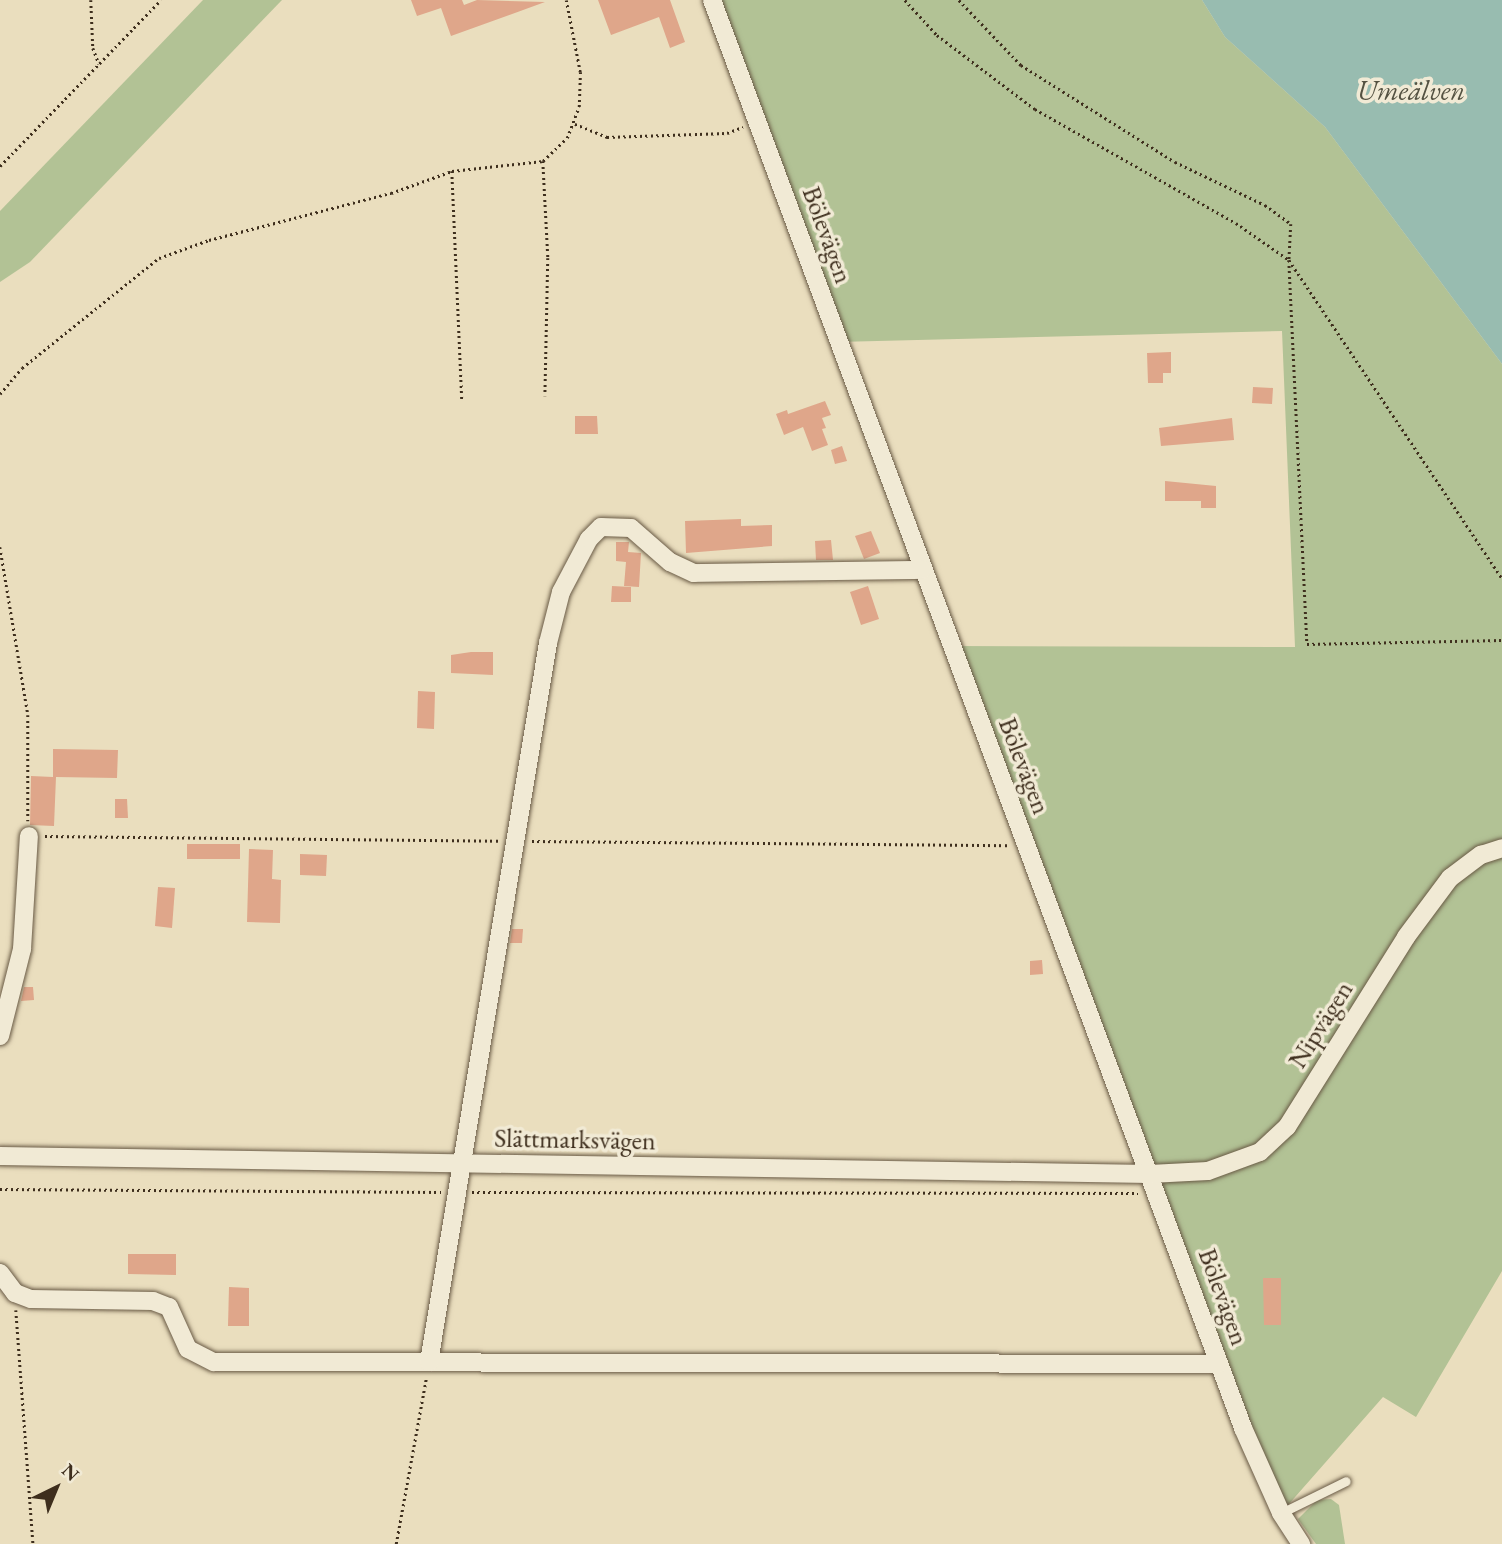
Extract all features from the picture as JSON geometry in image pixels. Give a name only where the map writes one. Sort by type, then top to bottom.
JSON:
[{"type":"street","name":"Bölevägen","points":[[712,0],[1219,1364],[1281,1513],[1301,1544]]},
{"type":"street","points":[[429,1362],[548,643],[561,592],[589,539],[601,527],[631,528],[670,562],[694,573],[922,570]]},
{"type":"street","points":[[0,1036],[22,949],[29,836]]},
{"type":"street","name":"Nipvägen","points":[[1150,1174],[1208,1171],[1238,1163],[1269,1144],[1287,1127],[1406,937],[1450,878],[1481,855],[1502,848]]},
{"type":"street","name":"Slättmarksvägen","points":[[0,1156],[1150,1174]]},
{"type":"street","points":[[0,1273],[15,1293],[31,1299],[161,1304],[169,1307],[194,1356],[214,1362],[1219,1364]]},
{"type":"lane","points":[[1281,1513],[1346,1480]]},
{"type":"path","points":[[91,0],[93,48],[99,64]]},
{"type":"path","points":[[0,166],[161,0]]},
{"type":"path","points":[[0,394],[22,368],[159,258],[209,240],[391,193],[452,171],[543,161],[575,124],[580,72],[566,0]]},
{"type":"path","points":[[905,0],[937,35],[1035,109],[1236,223],[1289,260],[1502,578]]},
{"type":"path","points":[[959,0],[1021,65],[1175,162],[1265,205],[1291,225],[1289,260],[1307,644],[1502,640]]},
{"type":"path","points":[[575,124],[607,137],[727,133],[758,121]]},
{"type":"path","points":[[543,161],[548,258],[545,396]]},
{"type":"path","points":[[452,171],[462,400]]},
{"type":"path","points":[[0,547],[27,715],[29,836]]},
{"type":"path","points":[[0,1189],[1157,1193]]},
{"type":"path","points":[[15,1293],[33,1544]]},
{"type":"path","points":[[396,1544],[429,1362]]},
{"type":"green space","points":[[203,0],[282,0],[30,262],[0,282],[0,211]]},
{"type":"green space","points":[[712,0],[1202,0],[1225,37],[1325,127],[1502,364],[1502,1271],[1416,1417],[1383,1397],[1281,1513],[950,646],[1295,647],[1282,331],[837,342]]},
{"type":"green space","points":[[1331,1499],[1339,1505],[1345,1544],[1316,1544],[1298,1519],[1317,1500]]},
{"type":"water","name":"Umeälven","points":[[1202,0],[1502,0],[1502,364],[1325,127],[1225,37]]},
{"type":"building","points":[[411,0],[462,0],[464,5],[477,0],[545,2],[451,36],[441,8],[417,16]]},
{"type":"building","points":[[598,0],[670,0],[685,42],[670,48],[659,17],[611,35]]},
{"type":"building","points":[[1171,352],[1171,373],[1163,373],[1163,383],[1148,383],[1147,353]]},
{"type":"building","points":[[1253,387],[1273,388],[1272,404],[1252,403]]},
{"type":"building","points":[[825,401],[831,415],[822,418],[826,428],[822,429],[828,445],[812,451],[803,427],[784,435],[776,414],[787,410],[788,414]]},
{"type":"building","points":[[575,416],[597,416],[598,434],[575,434]]},
{"type":"building","points":[[1232,418],[1234,440],[1161,446],[1159,428]]},
{"type":"building","points":[[842,446],[847,461],[835,464],[831,450]]},
{"type":"building","points":[[1165,481],[1216,486],[1216,508],[1201,508],[1201,501],[1165,501]]},
{"type":"building","points":[[741,519],[741,526],[772,525],[772,546],[686,553],[685,521]]},
{"type":"building","points":[[871,531],[880,553],[864,559],[855,536]]},
{"type":"building","points":[[831,540],[833,560],[816,560],[815,541]]},
{"type":"building","points":[[616,542],[629,542],[628,552],[641,553],[639,587],[624,586],[626,562],[616,561]]},
{"type":"building","points":[[612,586],[631,587],[631,602],[611,602]]},
{"type":"building","points":[[868,586],[879,619],[861,625],[850,592]]},
{"type":"building","points":[[493,652],[493,675],[451,673],[451,655]]},
{"type":"building","points":[[418,691],[435,692],[434,729],[417,728]]},
{"type":"building","points":[[53,749],[118,750],[117,778],[56,777],[54,826],[30,825],[31,776],[53,777]]},
{"type":"building","points":[[115,799],[127,799],[128,818],[115,818]]},
{"type":"building","points":[[187,844],[240,844],[240,859],[187,859]]},
{"type":"building","points":[[249,849],[273,850],[272,879],[281,880],[280,923],[247,922]]},
{"type":"building","points":[[300,854],[327,855],[326,876],[300,875]]},
{"type":"building","points":[[158,887],[175,888],[172,928],[155,926]]},
{"type":"building","points":[[512,929],[523,929],[522,943],[510,943]]},
{"type":"building","points":[[1042,960],[1043,974],[1030,975],[1030,961]]},
{"type":"building","points":[[24,987],[33,987],[34,1000],[21,1001]]},
{"type":"building","points":[[128,1254],[176,1254],[176,1275],[128,1274]]},
{"type":"building","points":[[1263,1278],[1281,1278],[1281,1325],[1264,1325]]},
{"type":"building","points":[[229,1287],[249,1288],[249,1326],[228,1326]]}]
